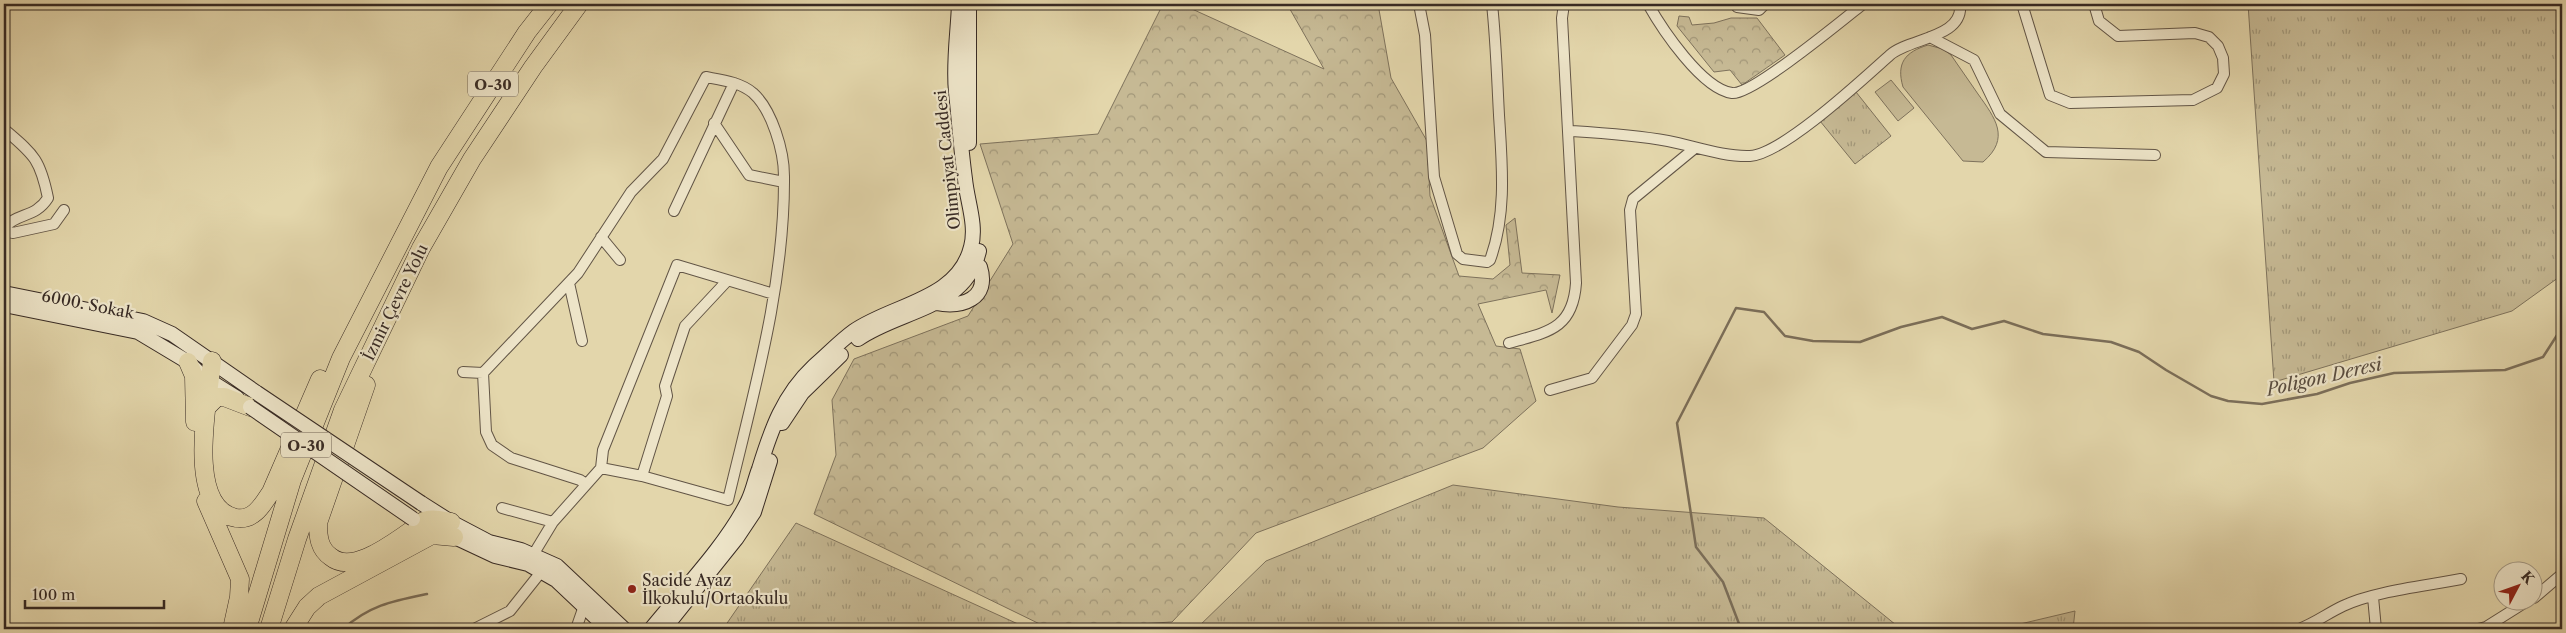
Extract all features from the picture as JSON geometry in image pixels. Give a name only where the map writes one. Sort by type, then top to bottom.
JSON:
[{"type":"highway","name":"İzmir Çevre Yolu","points":[[247,629],[292,480],[341,358],[438,166],[527,32],[549,4]]},
{"type":"highway","name":"İzmir Çevre Yolu","points":[[269,629],[297,539],[343,410],[406,279],[472,159],[533,67],[579,4]]},
{"type":"highway","points":[[188,362],[194,376],[201,409],[205,470],[214,501],[221,511],[230,516],[239,518],[250,516],[261,508],[271,492],[343,326],[387,268]]},
{"type":"highway","points":[[406,279],[331,482],[318,523],[318,535],[327,555],[345,564],[358,562],[422,525]]},
{"type":"highway","points":[[208,373],[201,409],[193,435],[196,469],[204,496],[240,580],[239,597],[232,629]]},
{"type":"highway","points":[[201,409],[217,397],[254,400]]},
{"type":"highway","points":[[422,503],[422,525],[432,535],[452,530]]},
{"type":"highway","points":[[293,629],[307,607],[319,596],[422,525]]},
{"type":"street","name":"Olimpiyat Caddesi","points":[[651,629],[727,535],[743,510],[748,501],[771,429],[785,399],[812,369],[854,331],[891,311],[934,292],[955,278],[966,262],[972,247],[973,228],[965,181],[956,88],[959,4]]},
{"type":"street","name":"Olimpiyat Caddesi","points":[[664,629],[736,540],[754,512],[782,422],[802,393],[860,337],[936,303],[966,282],[975,266],[980,232],[969,154],[969,4]]},
{"type":"street","points":[[1419,4],[1425,35],[1434,177],[1458,254],[1463,259],[1487,262],[1490,260],[1495,246],[1501,214],[1502,173],[1492,4]]},
{"type":"street","points":[[1509,343],[1542,334],[1558,326],[1568,316],[1575,302],[1576,284],[1570,131],[1562,18],[1564,4]]},
{"type":"street","points":[[1648,4],[1662,30],[1708,82],[1732,93],[1744,91],[1797,55],[1864,4]]},
{"type":"street","points":[[1735,4],[1737,7],[1748,10],[1759,10],[1765,4]]},
{"type":"street","points":[[1570,131],[1667,141],[1695,148],[1749,156],[1767,152],[1830,108],[1896,49],[1930,37],[1955,24],[1962,13],[1960,4]]},
{"type":"street","points":[[2022,4],[2050,95],[2058,100],[2070,103],[2193,100],[2217,88],[2224,74],[2223,58],[2218,46],[2209,37],[2195,33],[2118,36],[2099,20],[2094,4]]},
{"type":"street","points":[[1930,37],[1974,60],[2000,114],[2046,152],[2155,155]]},
{"type":"street","points":[[586,484],[580,480],[511,458],[492,445],[486,432],[483,373],[568,282],[631,192],[662,158],[706,77],[734,83],[753,93],[770,117],[780,145],[784,182],[777,279],[728,500],[642,476],[601,468]]},
{"type":"street","points":[[674,211],[734,83]]},
{"type":"street","points":[[714,123],[749,176],[784,182]]},
{"type":"street","points":[[4,129],[35,156],[45,180],[48,198],[40,209],[10,221],[4,226]]},
{"type":"street","points":[[1550,390],[1592,378],[1632,325],[1636,314],[1630,210],[1633,199],[1695,148]]},
{"type":"street","points":[[4,231],[13,234],[54,224],[64,210]]},
{"type":"street","points":[[601,237],[620,260]]},
{"type":"street","points":[[533,555],[553,522],[601,468],[603,450],[677,265],[774,294]]},
{"type":"street","points":[[955,278],[965,268],[975,266]]},
{"type":"street","points":[[642,476],[667,396],[665,386],[685,326],[727,281]]},
{"type":"street","points":[[568,282],[582,341]]},
{"type":"street","name":"6000. Sokak","points":[[4,293],[143,321],[172,334],[208,373]]},
{"type":"street","name":"6000. Sokak","points":[[4,305],[138,332],[208,373]]},
{"type":"street","points":[[463,372],[483,373]]},
{"type":"street","points":[[208,373],[254,400],[422,525]]},
{"type":"street","points":[[208,373],[422,503],[452,530],[495,556],[528,564],[556,580],[608,629]]},
{"type":"street","points":[[502,508],[553,522]]},
{"type":"street","points":[[452,530],[533,555],[558,566],[624,629]]},
{"type":"street","points":[[474,629],[510,611],[542,572]]},
{"type":"street","points":[[2544,589],[2562,574]]},
{"type":"street","points":[[2299,629],[2319,622],[2344,606],[2373,597],[2461,579]]},
{"type":"street","points":[[2373,597],[2376,629]]},
{"type":"street","points":[[576,629],[584,606]]},
{"type":"street","points":[[2478,629],[2486,627],[2514,610]]},
{"type":"street","points":[[672,629],[675,615]]},
{"type":"green space","points":[[1163,4],[1181,4],[1324,69],[1287,4],[1378,4],[1391,78],[1427,141],[1430,196],[1459,276],[1493,279],[1510,265],[1506,225],[1515,218],[1522,273],[1560,275],[1552,313],[1546,290],[1478,304],[1496,346],[1520,349],[1536,401],[1483,448],[1256,533],[1172,622],[1050,629],[814,514],[836,455],[832,400],[854,359],[968,316],[1013,244],[980,144],[1098,134]]},
{"type":"green space","points":[[2248,4],[2562,4],[2562,275],[2512,311],[2274,382]]},
{"type":"green space","points":[[1679,16],[1689,17],[1692,25],[1714,23],[1731,18],[1757,18],[1785,55],[1742,85],[1730,70],[1714,72],[1677,26]]},
{"type":"green space","points":[[1928,45],[1943,49],[1951,55],[1990,111],[1998,136],[1992,153],[1983,162],[1963,161],[1903,87],[1901,71],[1904,60],[1913,51]]},
{"type":"green space","points":[[1891,80],[1914,108],[1898,121],[1875,92]]},
{"type":"green space","points":[[1856,92],[1891,136],[1855,164],[1820,121]]},
{"type":"green space","points":[[1453,485],[1618,507],[1764,518],[1901,629],[1196,629],[1266,561]]},
{"type":"green space","points":[[796,523],[1029,629],[723,629]]},
{"type":"green space","points":[[2075,611],[2073,629],[1999,629]]},
{"type":"waterway","name":"Poligon Deresi","points":[[1741,629],[1723,582],[1696,547],[1677,423],[1736,308],[1764,312],[1785,336],[1813,341],[1860,342],[1901,327],[1942,317],[1972,329],[2004,321],[2043,334],[2111,342],[2139,352],[2211,396],[2228,401],[2262,404],[2317,394],[2350,383],[2394,373],[2505,370],[2543,357],[2561,329],[2562,295]]},
{"type":"waterway","points":[[343,629],[372,609],[427,594]]},
{"type":"place","name":"Sacide Ayaz İlkokulu/Ortaokulu","points":[[632,589]]}]
